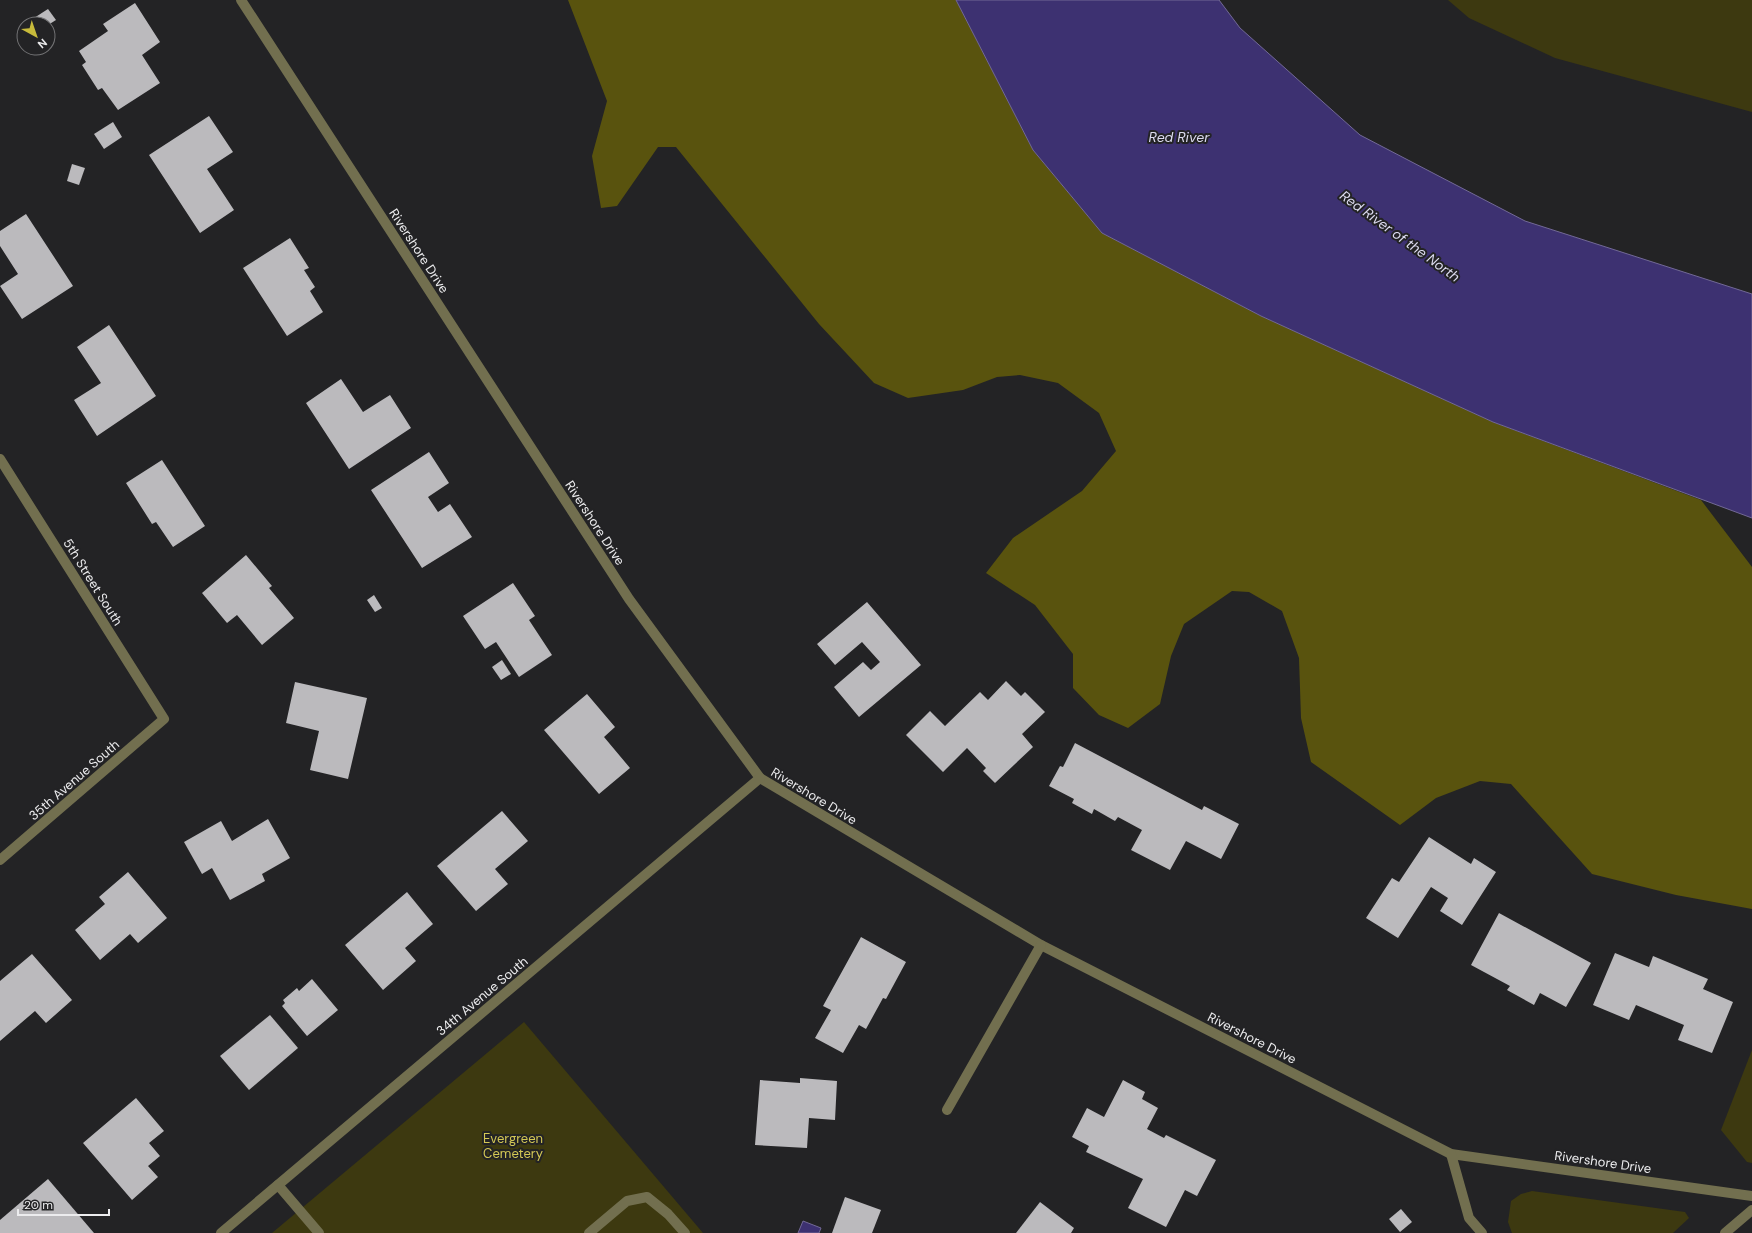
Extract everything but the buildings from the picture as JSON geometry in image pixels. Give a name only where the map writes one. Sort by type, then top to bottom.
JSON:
[{"type":"street","name":"Rivershore Drive","points":[[241,0],[629,599],[760,778],[1041,945],[1451,1154],[1752,1196]]},
{"type":"street","name":"5th Street South","points":[[0,460],[164,719]]},
{"type":"street","name":"35th Avenue South","points":[[0,860],[164,719]]},
{"type":"street","name":"34th Avenue South","points":[[221,1233],[760,778]]},
{"type":"street","points":[[947,1110],[1041,945]]},
{"type":"street","points":[[1451,1154],[1469,1218],[1482,1233]]},
{"type":"street","points":[[278,1185],[319,1233]]},
{"type":"street","points":[[589,1233],[627,1201],[647,1197],[668,1214],[685,1233]]},
{"type":"street","points":[[1725,1233],[1752,1210]]},
{"type":"green space","points":[[1448,0],[1752,0],[1752,112],[1555,58],[1469,18]]},
{"type":"green space","name":"Evergreen Cemetery","points":[[524,1022],[703,1233],[272,1233]]},
{"type":"green space","points":[[1752,1050],[1752,1163],[1747,1162],[1721,1130]]},
{"type":"green space","points":[[1532,1191],[1685,1212],[1689,1218],[1673,1233],[1512,1233],[1508,1222],[1511,1201],[1521,1194]]},
{"type":"shaded area","points":[[568,0],[956,0],[1033,150],[1102,233],[1261,316],[1493,422],[1701,500],[1752,567],[1752,909],[1676,895],[1592,874],[1511,784],[1480,781],[1436,798],[1400,825],[1311,762],[1301,718],[1299,658],[1282,611],[1249,592],[1232,591],[1184,624],[1171,656],[1160,704],[1128,728],[1099,715],[1073,688],[1073,654],[1035,605],[986,573],[1013,538],[1082,491],[1116,451],[1099,413],[1058,383],[1020,375],[997,377],[963,390],[908,398],[874,383],[819,324],[676,147],[658,147],[617,206],[601,208],[592,156],[607,101]]},
{"type":"water","name":"Red River","points":[[956,0],[1219,0],[1240,28],[1360,135],[1525,221],[1752,294],[1752,518],[1493,422],[1261,316],[1102,233],[1033,150]]},
{"type":"water","points":[[803,1221],[821,1228],[819,1233],[798,1233]]},
{"type":"water label","name":"Red River of the North","points":[[1400,236]]}]
